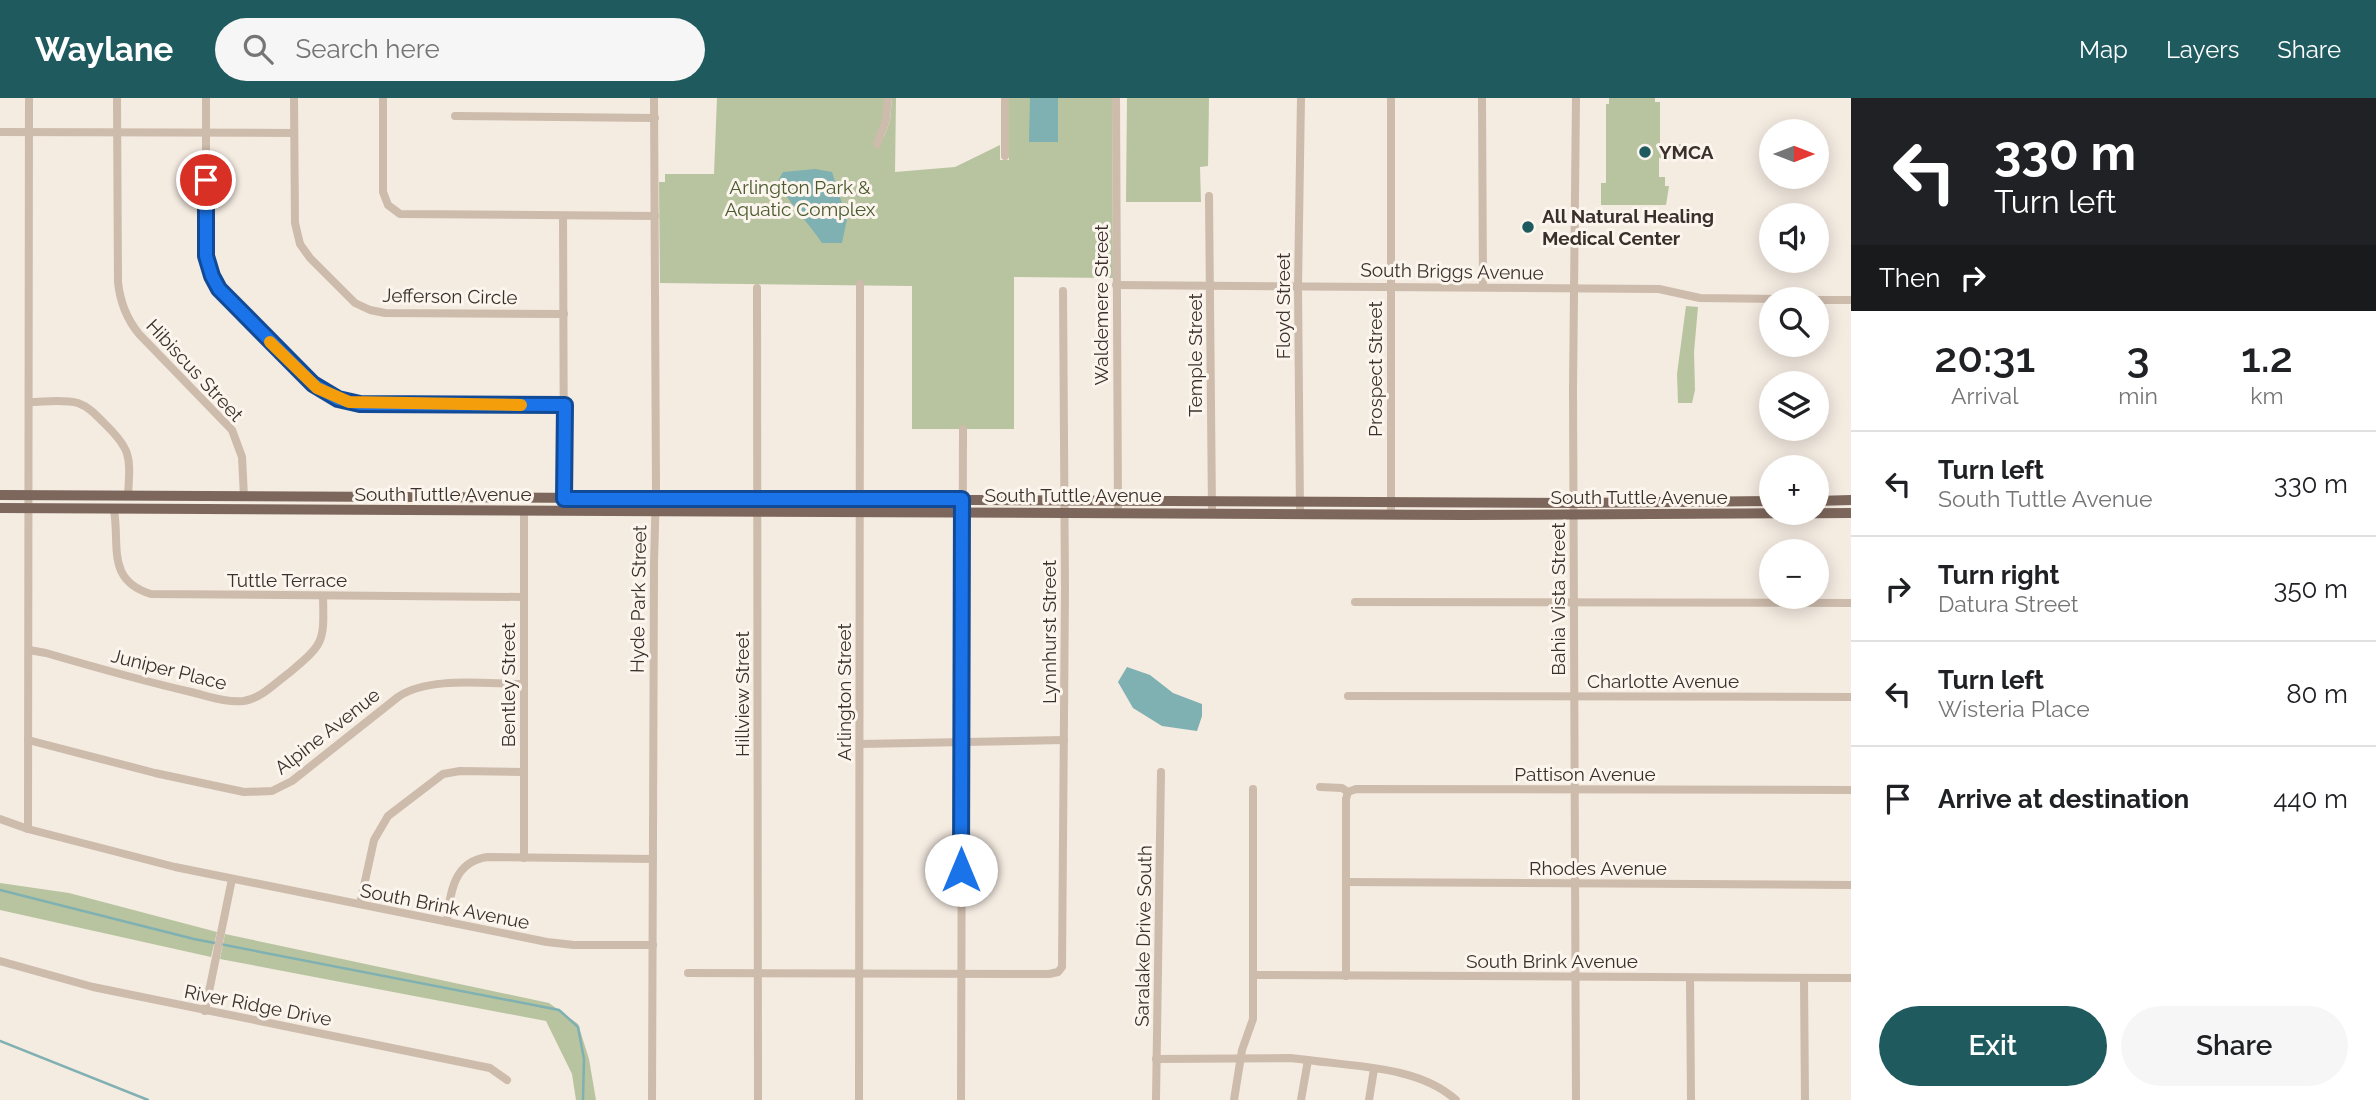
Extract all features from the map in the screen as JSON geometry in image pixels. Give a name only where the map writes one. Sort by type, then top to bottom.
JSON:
[{"type":"main road","name":"South Tuttle Avenue","points":[[0,495],[1390,501],[1574,509],[1851,513]]},
{"type":"main road","points":[[1829,501],[1851,500]]},
{"type":"main road","name":"South Tuttle Avenue","points":[[0,508],[1391,514],[1759,501]]},
{"type":"street","points":[[28,829],[29,98]]},
{"type":"street","name":"Hibiscus Street","points":[[117,98],[118,282],[122,305],[128,320],[139,334],[232,430],[242,457],[244,498]]},
{"type":"street","points":[[206,98],[206,249],[212,276],[228,300],[317,388],[338,399],[360,404],[565,405]]},
{"type":"street","name":"Jefferson Circle","points":[[295,98],[295,223],[300,244],[310,258],[355,303],[385,313],[564,314]]},
{"type":"street","points":[[383,98],[383,192],[390,207],[400,214],[655,216]]},
{"type":"street","name":"Hyde Park Street","points":[[652,1100],[656,499],[654,98]]},
{"type":"street","points":[[877,145],[886,120],[888,98]]},
{"type":"street","points":[[1004,98],[1004,156]]},
{"type":"street","name":"Waldemere Street","points":[[1116,98],[1118,512]]},
{"type":"street","name":"Floyd Street","points":[[1300,513],[1298,286],[1301,98]]},
{"type":"street","name":"Prospect Street","points":[[1391,98],[1391,514]]},
{"type":"street","points":[[1482,98],[1483,286]]},
{"type":"street","name":"Bahia Vista Street","points":[[1576,98],[1576,1100]]},
{"type":"street","points":[[455,116],[655,118]]},
{"type":"street","points":[[0,132],[295,133]]},
{"type":"street","name":"Temple Street","points":[[1209,196],[1212,513]]},
{"type":"street","points":[[563,216],[564,499]]},
{"type":"street","name":"Arlington Street","points":[[859,1100],[860,284]]},
{"type":"street","name":"South Briggs Avenue","points":[[1116,285],[1659,289],[1700,298],[1759,299]]},
{"type":"street","name":"Hillview Street","points":[[757,288],[758,1100]]},
{"type":"street","name":"Lynnhurst Street","points":[[961,973],[1049,974],[1058,972],[1063,962],[1063,291]]},
{"type":"street","points":[[1829,300],[1851,300]]},
{"type":"street","points":[[29,402],[70,402],[91,410],[119,437],[127,451],[130,466],[128,496]]},
{"type":"street","points":[[961,1100],[963,429]]},
{"type":"street","name":"Tuttle Terrace","points":[[114,510],[118,565],[127,581],[143,592],[160,595],[524,597]]},
{"type":"street","name":"Bentley Street","points":[[524,512],[524,858]]},
{"type":"street","name":"Juniper Place","points":[[29,650],[227,701],[246,701],[263,693],[316,650],[323,638],[323,596]]},
{"type":"street","points":[[1355,602],[1851,603]]},
{"type":"street","name":"Alpine Avenue","points":[[28,740],[155,774],[244,792],[264,793],[292,782],[398,696],[412,688],[433,684],[523,684]]},
{"type":"street","name":"Charlotte Avenue","points":[[1348,696],[1851,697]]},
{"type":"street","points":[[860,744],[1065,740]]},
{"type":"street","points":[[360,904],[374,840],[382,823],[397,809],[433,780],[452,772],[523,772]]},
{"type":"street","name":"Saralake Drive South","points":[[1156,1100],[1161,772]]},
{"type":"street","name":"Pattison Avenue","points":[[1320,787],[1342,788],[1348,792],[1356,789],[1851,790]]},
{"type":"street","points":[[1234,1100],[1240,1059],[1253,1019],[1254,789]]},
{"type":"street","points":[[1346,976],[1348,792]]},
{"type":"street","name":"South Brink Avenue","points":[[0,819],[131,857],[560,944],[653,945]]},
{"type":"street","points":[[447,922],[457,875],[469,863],[483,858],[653,859]]},
{"type":"street","points":[[205,1011],[232,879]]},
{"type":"street","name":"Rhodes Avenue","points":[[1346,882],[1851,885]]},
{"type":"street","name":"River Ridge Drive","points":[[0,961],[93,987],[490,1068],[507,1080]]},
{"type":"street","points":[[688,973],[961,973]]},
{"type":"street","name":"South Brink Avenue","points":[[1253,975],[1851,978]]},
{"type":"street","points":[[1690,978],[1690,1100]]},
{"type":"street","points":[[1804,978],[1805,1100]]},
{"type":"street","points":[[1156,1059],[1308,1060],[1374,1069],[1425,1080],[1456,1100]]},
{"type":"street","points":[[1301,1100],[1308,1060]]},
{"type":"street","points":[[1368,1100],[1374,1069]]},
{"type":"green space","name":"Arlington Park & Aquatic Complex","points":[[717,98],[884,98],[884,137],[890,121],[892,98],[896,98],[895,172],[955,167],[1000,145],[1000,160],[1009,160],[1009,98],[1112,98],[1113,278],[1014,277],[1014,429],[912,429],[912,286],[660,283],[659,182],[665,182],[665,174],[714,174]]},
{"type":"green space","points":[[1127,98],[1209,98],[1208,166],[1200,167],[1201,202],[1126,202]]},
{"type":"green space","name":"YMCA","points":[[1609,98],[1655,98],[1655,102],[1660,102],[1660,146],[1684,144],[1683,160],[1659,158],[1659,177],[1665,177],[1665,186],[1669,186],[1666,205],[1601,205],[1601,183],[1606,183],[1606,104],[1609,104]]},
{"type":"green space","points":[[1686,306],[1698,307],[1694,352],[1695,390],[1692,403],[1678,403],[1677,374]]},
{"type":"green space","points":[[0,883],[69,893],[217,932],[211,957],[0,910]]},
{"type":"green space","points":[[225,934],[549,1003],[578,1024],[589,1059],[596,1100],[576,1100],[572,1074],[546,1021],[220,959]]},
{"type":"water","points":[[1030,98],[1058,98],[1058,142],[1029,142]]},
{"type":"water","points":[[815,169],[832,172],[847,219],[842,243],[822,243],[778,181],[783,172]]},
{"type":"water","points":[[1127,667],[1150,675],[1173,693],[1202,704],[1202,716],[1197,731],[1162,726],[1133,708],[1118,682]]},
{"type":"waterway","points":[[0,890],[194,939],[559,1010],[578,1027],[584,1059],[583,1100]]},
{"type":"waterway","points":[[0,1041],[148,1100]]},
{"type":"slow traffic","points":[[270,342],[317,388],[349,402],[521,405]]},
{"type":"place","name":"YMCA","points":[[1645,152]]},
{"type":"place","name":"All Natural Healing Medical Center","points":[[1528,227]]},
{"type":"route","points":[[206,180],[206,256],[216,284],[228,300],[313,384],[338,399],[360,404],[565,405],[564,499],[962,499],[961,870]]}]
